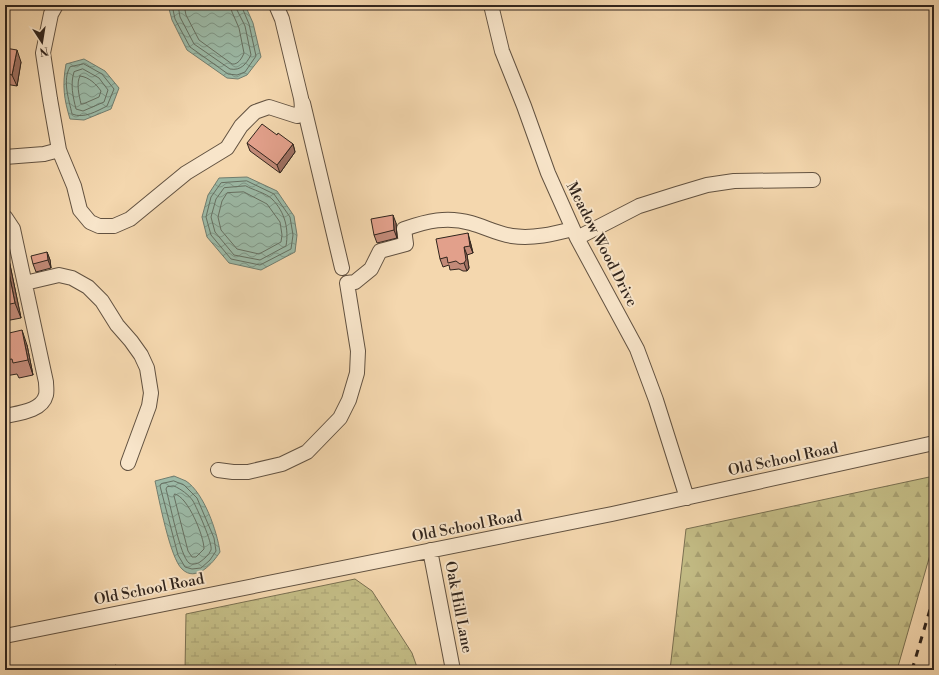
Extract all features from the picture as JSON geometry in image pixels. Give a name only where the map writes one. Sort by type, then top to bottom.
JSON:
[{"type":"street","points":[[56,5],[51,14],[43,53],[60,150],[74,186],[80,210],[90,222],[99,226],[114,226],[130,220],[186,173],[227,148],[241,126],[255,112],[269,107],[297,116],[302,108],[302,98]]},
{"type":"street","points":[[276,5],[282,19],[302,98],[342,268]]},
{"type":"street","name":"Meadow Wood Drive","points":[[491,5],[502,51],[548,173],[575,233],[637,349],[656,400],[687,498]]},
{"type":"street","points":[[5,157],[44,154],[60,150]]},
{"type":"street","points":[[218,470],[248,472],[282,464],[307,452],[340,418],[349,400],[357,373],[358,351],[347,283],[355,282],[371,269],[380,251],[406,244],[404,229],[428,221],[459,220],[512,236],[531,237],[575,233],[639,206],[707,185],[734,180],[813,180]]},
{"type":"street","points":[[5,217],[13,229],[46,382],[46,396],[39,405],[28,411],[5,416]]},
{"type":"street","points":[[25,283],[59,276],[72,278],[88,287],[102,302],[117,325],[131,341],[141,356],[147,368],[151,393],[149,406],[128,463]]},
{"type":"street","name":"Old School Road","points":[[5,636],[612,514],[934,443]]},
{"type":"street","name":"Oak Hill Lane","points":[[430,550],[453,670]]},
{"type":"green space","points":[[934,476],[934,541],[897,670],[670,670],[686,529]]},
{"type":"green space","points":[[355,579],[372,591],[412,653],[418,670],[185,670],[186,614]]},
{"type":"water","points":[[168,5],[245,5],[253,23],[261,57],[247,75],[238,79],[227,78],[187,50],[172,20]]},
{"type":"water","points":[[84,59],[105,71],[119,88],[111,109],[84,120],[70,119],[64,92],[66,64]]},
{"type":"water","points":[[247,177],[277,191],[294,216],[297,235],[295,252],[261,270],[229,263],[207,237],[202,217],[208,195],[219,178]]},
{"type":"water","points":[[174,476],[186,481],[193,487],[209,513],[216,534],[220,552],[209,566],[198,573],[187,573],[182,569],[173,553],[169,541],[155,481]]},
{"type":"building","points":[[5,48],[17,50],[12,75],[5,73]]},
{"type":"building","points":[[262,124],[293,144],[277,165],[247,143]]},
{"type":"building","points":[[393,215],[394,230],[374,235],[371,219]]},
{"type":"building","points":[[468,233],[470,246],[464,247],[466,260],[464,263],[460,264],[456,261],[448,263],[447,257],[440,259],[436,239]]},
{"type":"building","points":[[47,252],[48,260],[33,264],[31,256]]},
{"type":"building","points":[[5,253],[15,303],[5,305]]},
{"type":"building","points":[[22,330],[28,360],[13,363],[12,359],[5,360],[5,334]]},
{"type":"building","points":[[115,665],[131,670],[113,670]]},
{"type":"railway","points":[[912,670],[934,596]]}]
